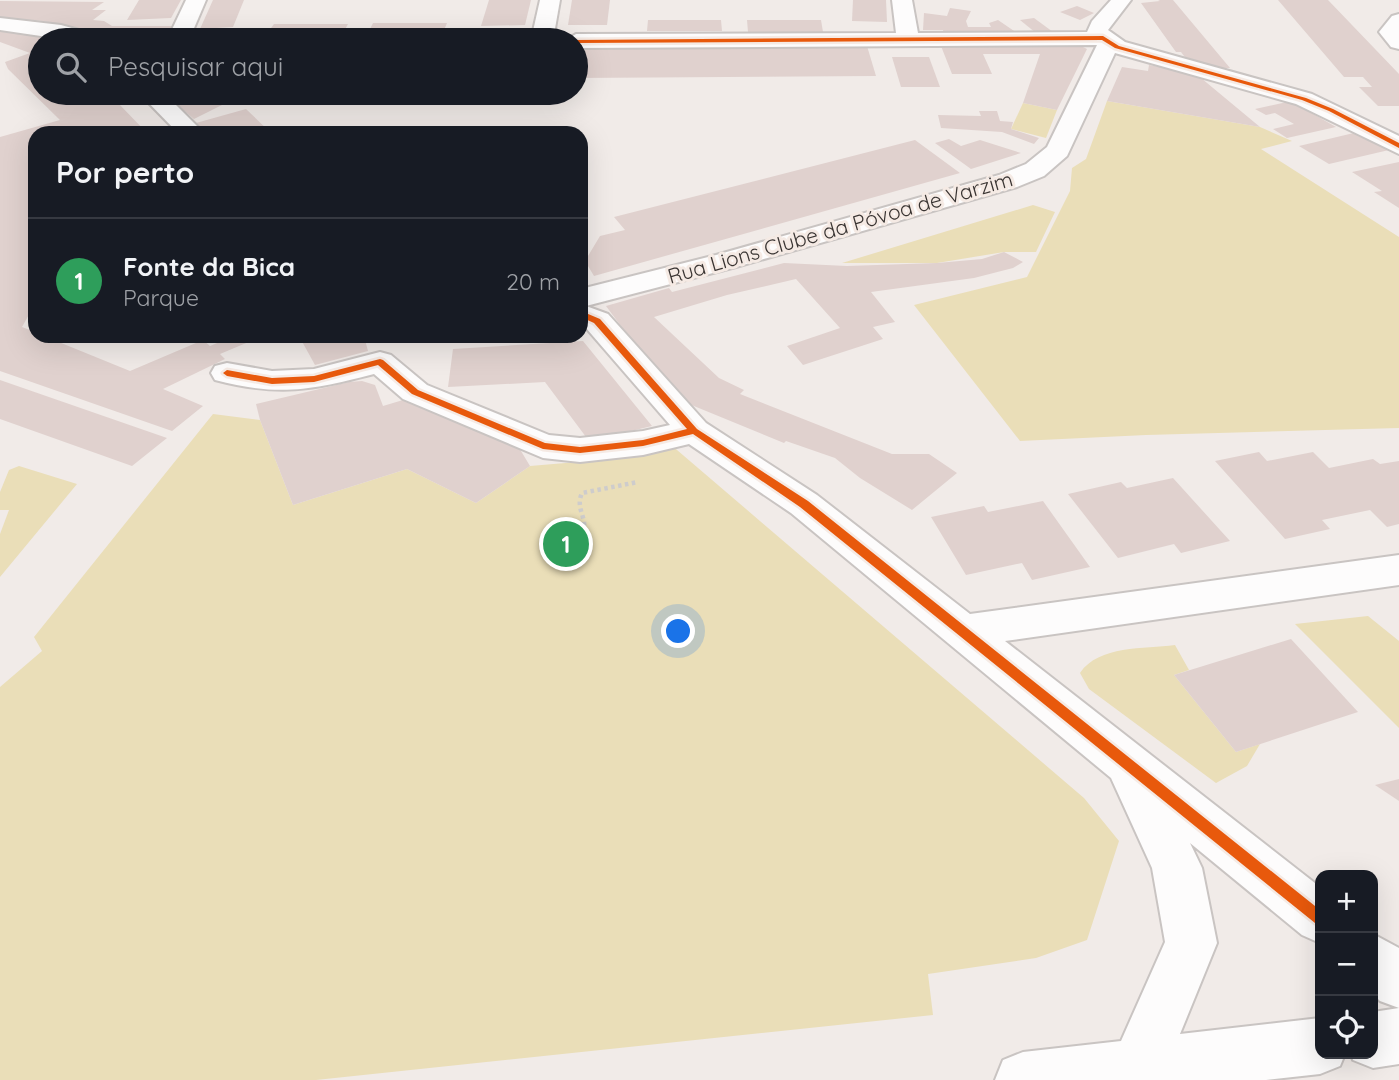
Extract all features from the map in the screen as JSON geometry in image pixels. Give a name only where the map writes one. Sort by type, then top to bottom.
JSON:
[{"type":"street","points":[[183,28],[196,0]]},
{"type":"street","points":[[544,28],[550,0]]},
{"type":"street","points":[[902,0],[908,38]]},
{"type":"street","name":"Rua Lions Clube da Póvoa de Varzim","points":[[588,296],[753,253],[1008,181],[1035,170],[1058,151],[1106,40],[1097,30],[1099,23],[1119,7],[1121,0]]},
{"type":"street","points":[[1399,20],[1390,32],[1399,42]]},
{"type":"street","points":[[0,24],[43,28]]},
{"type":"street","points":[[588,41],[908,38],[1106,40],[1195,70],[1304,99],[1399,146]]},
{"type":"street","points":[[163,105],[185,126]]},
{"type":"street","points":[[1368,130],[1399,123]]},
{"type":"street","points":[[588,317],[597,321],[694,430],[804,504],[1315,914]]},
{"type":"street","points":[[227,373],[272,382],[300,380],[378,349],[415,391],[543,446],[580,450],[643,443],[694,430]]},
{"type":"street","points":[[960,631],[1399,570]]},
{"type":"street","points":[[1126,760],[1177,868],[1191,943],[1138,1067]]},
{"type":"street","points":[[1378,964],[1399,982]]},
{"type":"street","points":[[1378,1039],[1399,1037]]},
{"type":"street","points":[[1023,1080],[1315,1047]]},
{"type":"path","points":[[581,539],[588,526],[578,500],[592,490],[632,485],[642,478],[648,467],[643,443]]},
{"type":"shaded area","points":[[1107,101],[1260,127],[1292,141],[1261,149],[1399,237],[1399,428],[1020,441],[914,305],[1027,277],[1070,191],[1072,168],[1086,159]]},
{"type":"shaded area","points":[[1023,103],[1057,110],[1046,138],[1011,129]]},
{"type":"shaded area","points":[[1033,205],[1055,212],[1036,252],[1004,252],[937,263],[842,263]]},
{"type":"shaded area","points":[[213,414],[260,420],[293,505],[407,469],[476,503],[530,466],[636,457],[670,444],[1084,798],[1119,841],[1087,940],[1036,958],[928,974],[933,1015],[316,1080],[0,1080],[0,687],[42,651],[34,637]]},
{"type":"shaded area","points":[[19,466],[77,484],[0,577],[0,534],[9,510],[0,510],[0,492],[9,470]]},
{"type":"shaded area","points":[[1368,616],[1399,641],[1399,728],[1295,624]]},
{"type":"shaded area","points":[[1175,645],[1189,670],[1174,675],[1236,752],[1260,744],[1247,766],[1216,783],[1089,689],[1080,673],[1098,657],[1110,653]]},
{"type":"building","points":[[139,0],[181,0],[171,18],[127,20]]},
{"type":"building","points":[[213,0],[244,0],[233,27],[200,28]]},
{"type":"building","points":[[489,0],[531,0],[525,25],[481,26]]},
{"type":"building","points":[[572,0],[610,0],[607,25],[568,25]]},
{"type":"building","points":[[853,0],[886,0],[887,22],[852,21]]},
{"type":"building","points":[[1158,0],[1173,0],[1230,68],[1206,68],[1187,60],[1181,52],[1176,52],[1141,3],[1160,1]]},
{"type":"building","points":[[1278,0],[1328,0],[1399,74],[1399,106],[1378,106],[1359,87],[1372,87],[1363,77],[1344,77]]},
{"type":"building","points":[[0,1],[104,2],[92,10],[106,10],[93,20],[104,21],[112,26],[174,26],[70,28],[43,21],[0,18]]},
{"type":"building","points":[[1077,6],[1094,13],[1080,20],[1060,12]]},
{"type":"building","points":[[950,8],[971,11],[966,21],[968,27],[991,27],[989,23],[998,20],[1017,33],[944,35],[943,30],[923,30],[924,13],[947,16]]},
{"type":"building","points":[[1034,18],[1053,32],[1036,33],[1020,20]]},
{"type":"building","points":[[648,20],[721,20],[722,31],[647,31]]},
{"type":"building","points":[[747,20],[821,20],[823,32],[748,32]]},
{"type":"building","points":[[373,23],[447,23],[445,28],[370,28]]},
{"type":"building","points":[[274,24],[348,24],[346,28],[271,28]]},
{"type":"building","points":[[0,29],[28,31],[28,52],[0,42]]},
{"type":"building","points":[[1077,44],[1087,49],[1057,110],[1023,103],[1040,54],[983,54],[992,74],[952,74],[941,46]]},
{"type":"building","points":[[867,46],[876,76],[588,78],[588,48]]},
{"type":"building","points":[[28,54],[28,89],[8,69],[5,62]]},
{"type":"building","points":[[892,57],[929,57],[940,87],[901,87]]},
{"type":"building","points":[[1149,65],[1195,73],[1260,127],[1107,101],[1122,67],[1148,71]]},
{"type":"building","points":[[1287,102],[1336,127],[1287,138],[1273,129],[1294,124],[1275,113],[1266,115],[1255,109]]},
{"type":"building","points":[[45,105],[120,105],[140,126],[39,126],[60,120]]},
{"type":"building","points":[[177,105],[222,105],[194,119]]},
{"type":"building","points":[[246,109],[264,126],[199,126],[196,123]]},
{"type":"building","points":[[979,111],[997,111],[1000,121],[1013,122],[1011,129],[1039,138],[1034,144],[1002,132],[941,128],[938,115],[981,116]]},
{"type":"building","points":[[28,129],[28,316],[22,327],[28,329],[28,343],[61,343],[130,371],[196,343],[206,343],[210,346],[217,343],[246,343],[220,354],[225,359],[163,389],[203,406],[172,431],[0,371],[0,137]]},
{"type":"building","points":[[1358,132],[1389,150],[1329,164],[1299,146]]},
{"type":"building","points":[[949,139],[961,146],[980,140],[1021,153],[971,169],[935,143]]},
{"type":"building","points":[[915,140],[960,173],[594,276],[588,266],[588,256],[600,236],[625,230],[614,217]]},
{"type":"building","points":[[1399,162],[1399,208],[1374,192],[1382,191],[1352,172]]},
{"type":"building","points":[[1004,252],[1023,262],[1013,268],[974,278],[871,292],[895,322],[873,327],[883,339],[803,365],[787,346],[840,328],[796,279],[727,295],[654,317],[719,378],[744,390],[740,394],[892,454],[929,454],[957,473],[912,510],[860,478],[835,458],[786,441],[784,443],[689,404],[644,357],[606,306],[669,288],[672,292],[784,263],[847,266],[937,263],[982,259]]},
{"type":"building","points":[[303,343],[366,343],[368,351],[315,365]]},
{"type":"building","points":[[585,343],[652,426],[589,441],[545,382],[448,387],[453,349]]},
{"type":"building","points":[[0,380],[167,438],[132,466],[0,419]]},
{"type":"building","points":[[362,381],[375,385],[383,406],[413,397],[518,446],[530,466],[476,503],[407,469],[293,505],[256,404]]},
{"type":"building","points":[[1259,452],[1267,461],[1313,452],[1329,468],[1373,459],[1380,464],[1399,461],[1399,524],[1387,527],[1370,510],[1322,520],[1330,529],[1285,539],[1215,461]]},
{"type":"building","points":[[1173,478],[1230,541],[1181,553],[1174,544],[1118,558],[1068,494],[1121,482],[1127,488]]},
{"type":"building","points":[[1043,501],[1090,567],[1032,580],[1022,563],[966,575],[931,517],[984,506],[988,512]]},
{"type":"building","points":[[1291,639],[1358,712],[1236,752],[1174,675]]},
{"type":"building","points":[[1399,779],[1399,801],[1375,785]]},
{"type":"cycle path","points":[[588,41],[1103,38],[1117,47],[1304,99],[1331,110],[1399,146]]},
{"type":"cycle path","points":[[588,317],[597,321],[694,431],[804,504],[1315,914]]},
{"type":"cycle path","points":[[227,373],[272,381],[314,379],[380,362],[415,392],[543,446],[580,450],[643,443],[694,431]]},
{"type":"place","name":"Fonte da Bica","points":[[566,544]]}]
